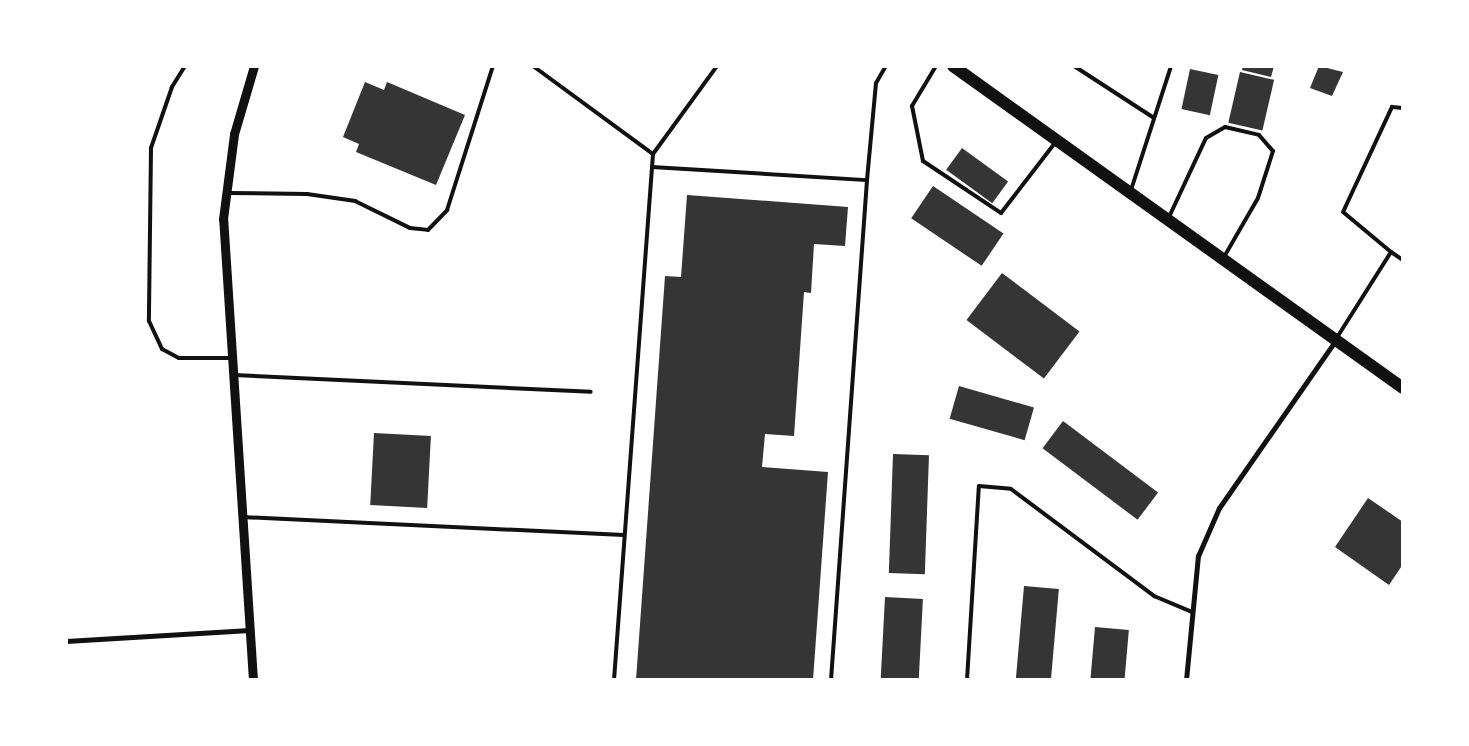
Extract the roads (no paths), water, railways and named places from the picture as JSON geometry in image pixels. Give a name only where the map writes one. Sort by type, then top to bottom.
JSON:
[{"type":"main road","points":[[953,66],[1129,194],[1403,388]]},
{"type":"street","points":[[253,680],[230,358],[225,193],[234,134],[254,66]]},
{"type":"street","points":[[1186,680],[1198,556],[1219,508],[1335,341]]},
{"type":"street","points":[[66,641],[250,630]]},
{"type":"lane","points":[[185,66],[172,87],[151,148],[149,321],[162,349],[179,358],[230,358]]},
{"type":"lane","points":[[225,193],[308,194],[355,201],[410,228],[428,230],[447,210],[493,66]]},
{"type":"lane","points":[[533,66],[653,154]]},
{"type":"lane","points":[[614,680],[653,154],[717,66]]},
{"type":"lane","points":[[832,680],[867,180],[876,83],[886,66]]},
{"type":"lane","points":[[936,66],[912,106],[923,161],[1001,213],[1056,141]]},
{"type":"lane","points":[[1074,66],[1154,118]]},
{"type":"lane","points":[[1129,194],[1171,66]]},
{"type":"lane","points":[[1403,108],[1392,107],[1343,212],[1403,260]]},
{"type":"lane","points":[[1168,221],[1206,138],[1224,127],[1259,136],[1273,151],[1258,198],[1223,259]]},
{"type":"lane","points":[[652,166],[867,180]]},
{"type":"lane","points":[[1335,341],[1391,252]]},
{"type":"lane","points":[[232,375],[591,392]]},
{"type":"lane","points":[[968,680],[979,486],[1011,489],[1154,596],[1192,612]]},
{"type":"lane","points":[[242,517],[624,535]]}]
